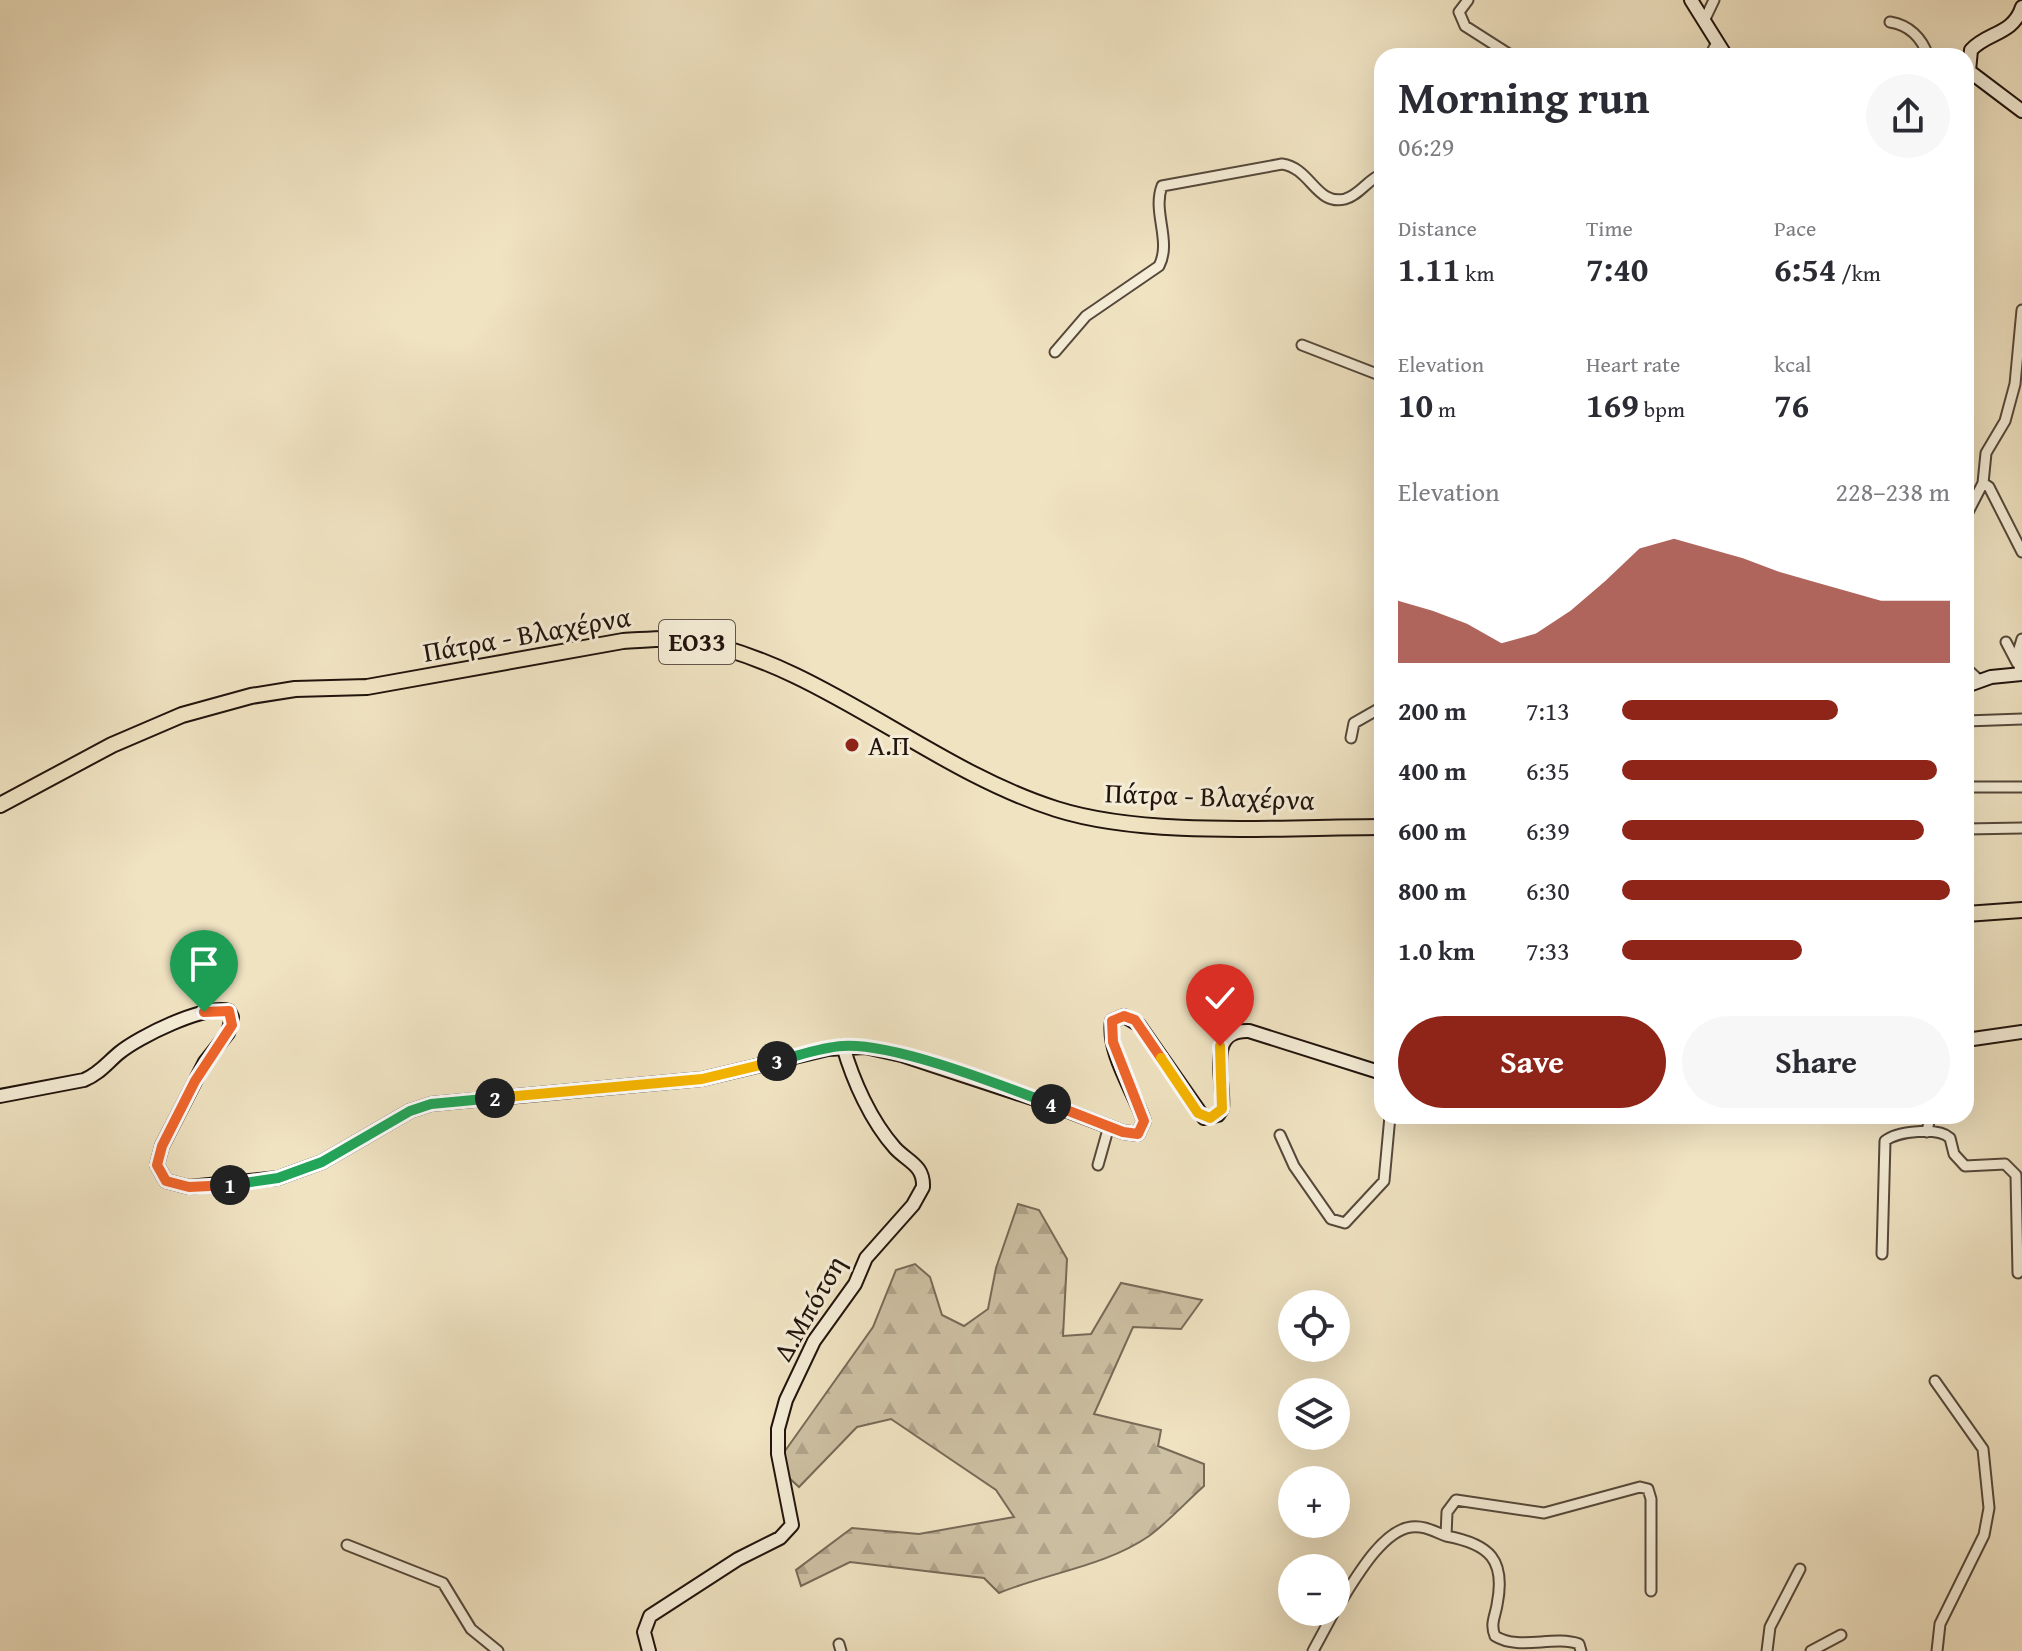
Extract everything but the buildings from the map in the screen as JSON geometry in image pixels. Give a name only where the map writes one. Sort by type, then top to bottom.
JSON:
[{"type":"main road","points":[[1691,0],[1721,48]]},
{"type":"main road","points":[[1974,48],[2000,35],[2019,16],[2022,3]]},
{"type":"main road","points":[[1974,76],[2022,111]]},
{"type":"main road","name":"Πάτρα - Βλαχέρνα","points":[[0,805],[112,745],[182,715],[251,696],[295,689],[367,687],[623,641],[656,639],[714,646],[766,663],[832,695],[950,765],[1015,795],[1059,810],[1133,824],[1374,827]]},
{"type":"main road","points":[[1974,681],[2020,672]]},
{"type":"main road","points":[[1974,913],[2022,910]]},
{"type":"main road","points":[[0,1096],[95,1076],[140,1038],[204,1012],[229,1011],[232,1017],[228,1033],[195,1081],[162,1146],[157,1165],[166,1181],[176,1185],[233,1185],[278,1178],[322,1162],[410,1111],[431,1104],[702,1079],[843,1046],[901,1055],[1138,1134],[1144,1121],[1113,1042],[1112,1021],[1117,1017],[1135,1020],[1204,1118],[1218,1115],[1222,1109],[1220,1046],[1226,1036],[1237,1030],[1249,1031],[1374,1070]]},
{"type":"main road","points":[[1974,1039],[2022,1032]]},
{"type":"main road","name":"Δ.Μπότση","points":[[649,1651],[644,1632],[650,1616],[738,1559],[780,1538],[792,1525],[778,1454],[778,1429],[786,1400],[814,1341],[855,1284],[866,1258],[913,1205],[923,1187],[918,1166],[897,1150],[861,1093],[843,1046]]},
{"type":"street","points":[[1468,0],[1459,12],[1465,26],[1499,48]]},
{"type":"street","points":[[1704,21],[1714,0]]},
{"type":"street","points":[[1890,22],[1904,24],[1926,48]]},
{"type":"street","points":[[1714,48],[1717,42]]},
{"type":"street","points":[[1055,352],[1086,316],[1159,266],[1163,250],[1158,196],[1162,186],[1282,164],[1299,168],[1322,195],[1337,200],[1353,196],[1374,180]]},
{"type":"street","points":[[1974,500],[1983,483],[1986,453],[2005,421],[2015,384],[2022,310]]},
{"type":"street","points":[[1302,345],[1374,373]]},
{"type":"street","points":[[1983,483],[1989,487],[2022,552]]},
{"type":"street","points":[[2020,672],[2022,639]]},
{"type":"street","points":[[2006,642],[2020,672]]},
{"type":"street","points":[[1974,675],[1978,679]]},
{"type":"street","points":[[1351,738],[1354,723],[1374,712]]},
{"type":"street","points":[[1974,721],[2022,719]]},
{"type":"street","points":[[1974,787],[2022,787]]},
{"type":"street","points":[[1974,829],[2022,828]]},
{"type":"street","points":[[1280,1135],[1294,1166],[1331,1219],[1345,1223],[1384,1181],[1389,1124]]},
{"type":"street","points":[[1927,1132],[1928,1124]]},
{"type":"street","points":[[1098,1165],[1109,1126]]},
{"type":"street","points":[[1882,1254],[1885,1141],[1892,1136],[1946,1133],[1959,1162],[1965,1166],[2005,1164],[2016,1175],[2018,1273]]},
{"type":"street","points":[[1935,1381],[1983,1449],[1989,1508],[1984,1535],[1940,1624],[1937,1651]]},
{"type":"street","points":[[1446,1536],[1447,1512],[1456,1500],[1544,1513],[1640,1487],[1648,1489],[1651,1591]]},
{"type":"street","points":[[1350,1588],[1373,1554],[1392,1535],[1408,1527],[1425,1527],[1483,1546],[1496,1562],[1500,1581],[1492,1626],[1495,1636],[1515,1642],[1569,1641],[1579,1644],[1581,1651]]},
{"type":"street","points":[[347,1545],[443,1583],[471,1629],[498,1651]]},
{"type":"street","points":[[1767,1651],[1770,1627],[1800,1569]]},
{"type":"street","points":[[1313,1651],[1326,1626]]},
{"type":"street","points":[[1811,1651],[1841,1635]]},
{"type":"green space","points":[[1018,1204],[1039,1210],[1067,1259],[1063,1336],[1091,1334],[1121,1283],[1202,1300],[1181,1329],[1133,1327],[1094,1414],[1161,1430],[1158,1446],[1204,1464],[1204,1486],[1149,1536],[1132,1546],[1095,1562],[999,1593],[984,1578],[850,1562],[801,1586],[796,1570],[852,1528],[919,1534],[1014,1517],[996,1490],[891,1419],[857,1427],[799,1487],[775,1465],[873,1327],[896,1270],[915,1264],[930,1277],[942,1315],[964,1326],[988,1309],[996,1268]]},
{"type":"place","name":"Α.Π","points":[[852,745]]},
{"type":"route","points":[[204,1012],[215,1009],[229,1011],[232,1025],[205,1062],[162,1146],[157,1165],[159,1174],[166,1181],[189,1187],[255,1183],[278,1178],[322,1162],[410,1111],[431,1104],[702,1079],[843,1046],[885,1050],[1047,1103],[1123,1132],[1138,1134],[1143,1129],[1144,1121],[1113,1042],[1112,1021],[1124,1016],[1135,1020],[1204,1118],[1218,1115],[1222,1109],[1220,1046]]}]
